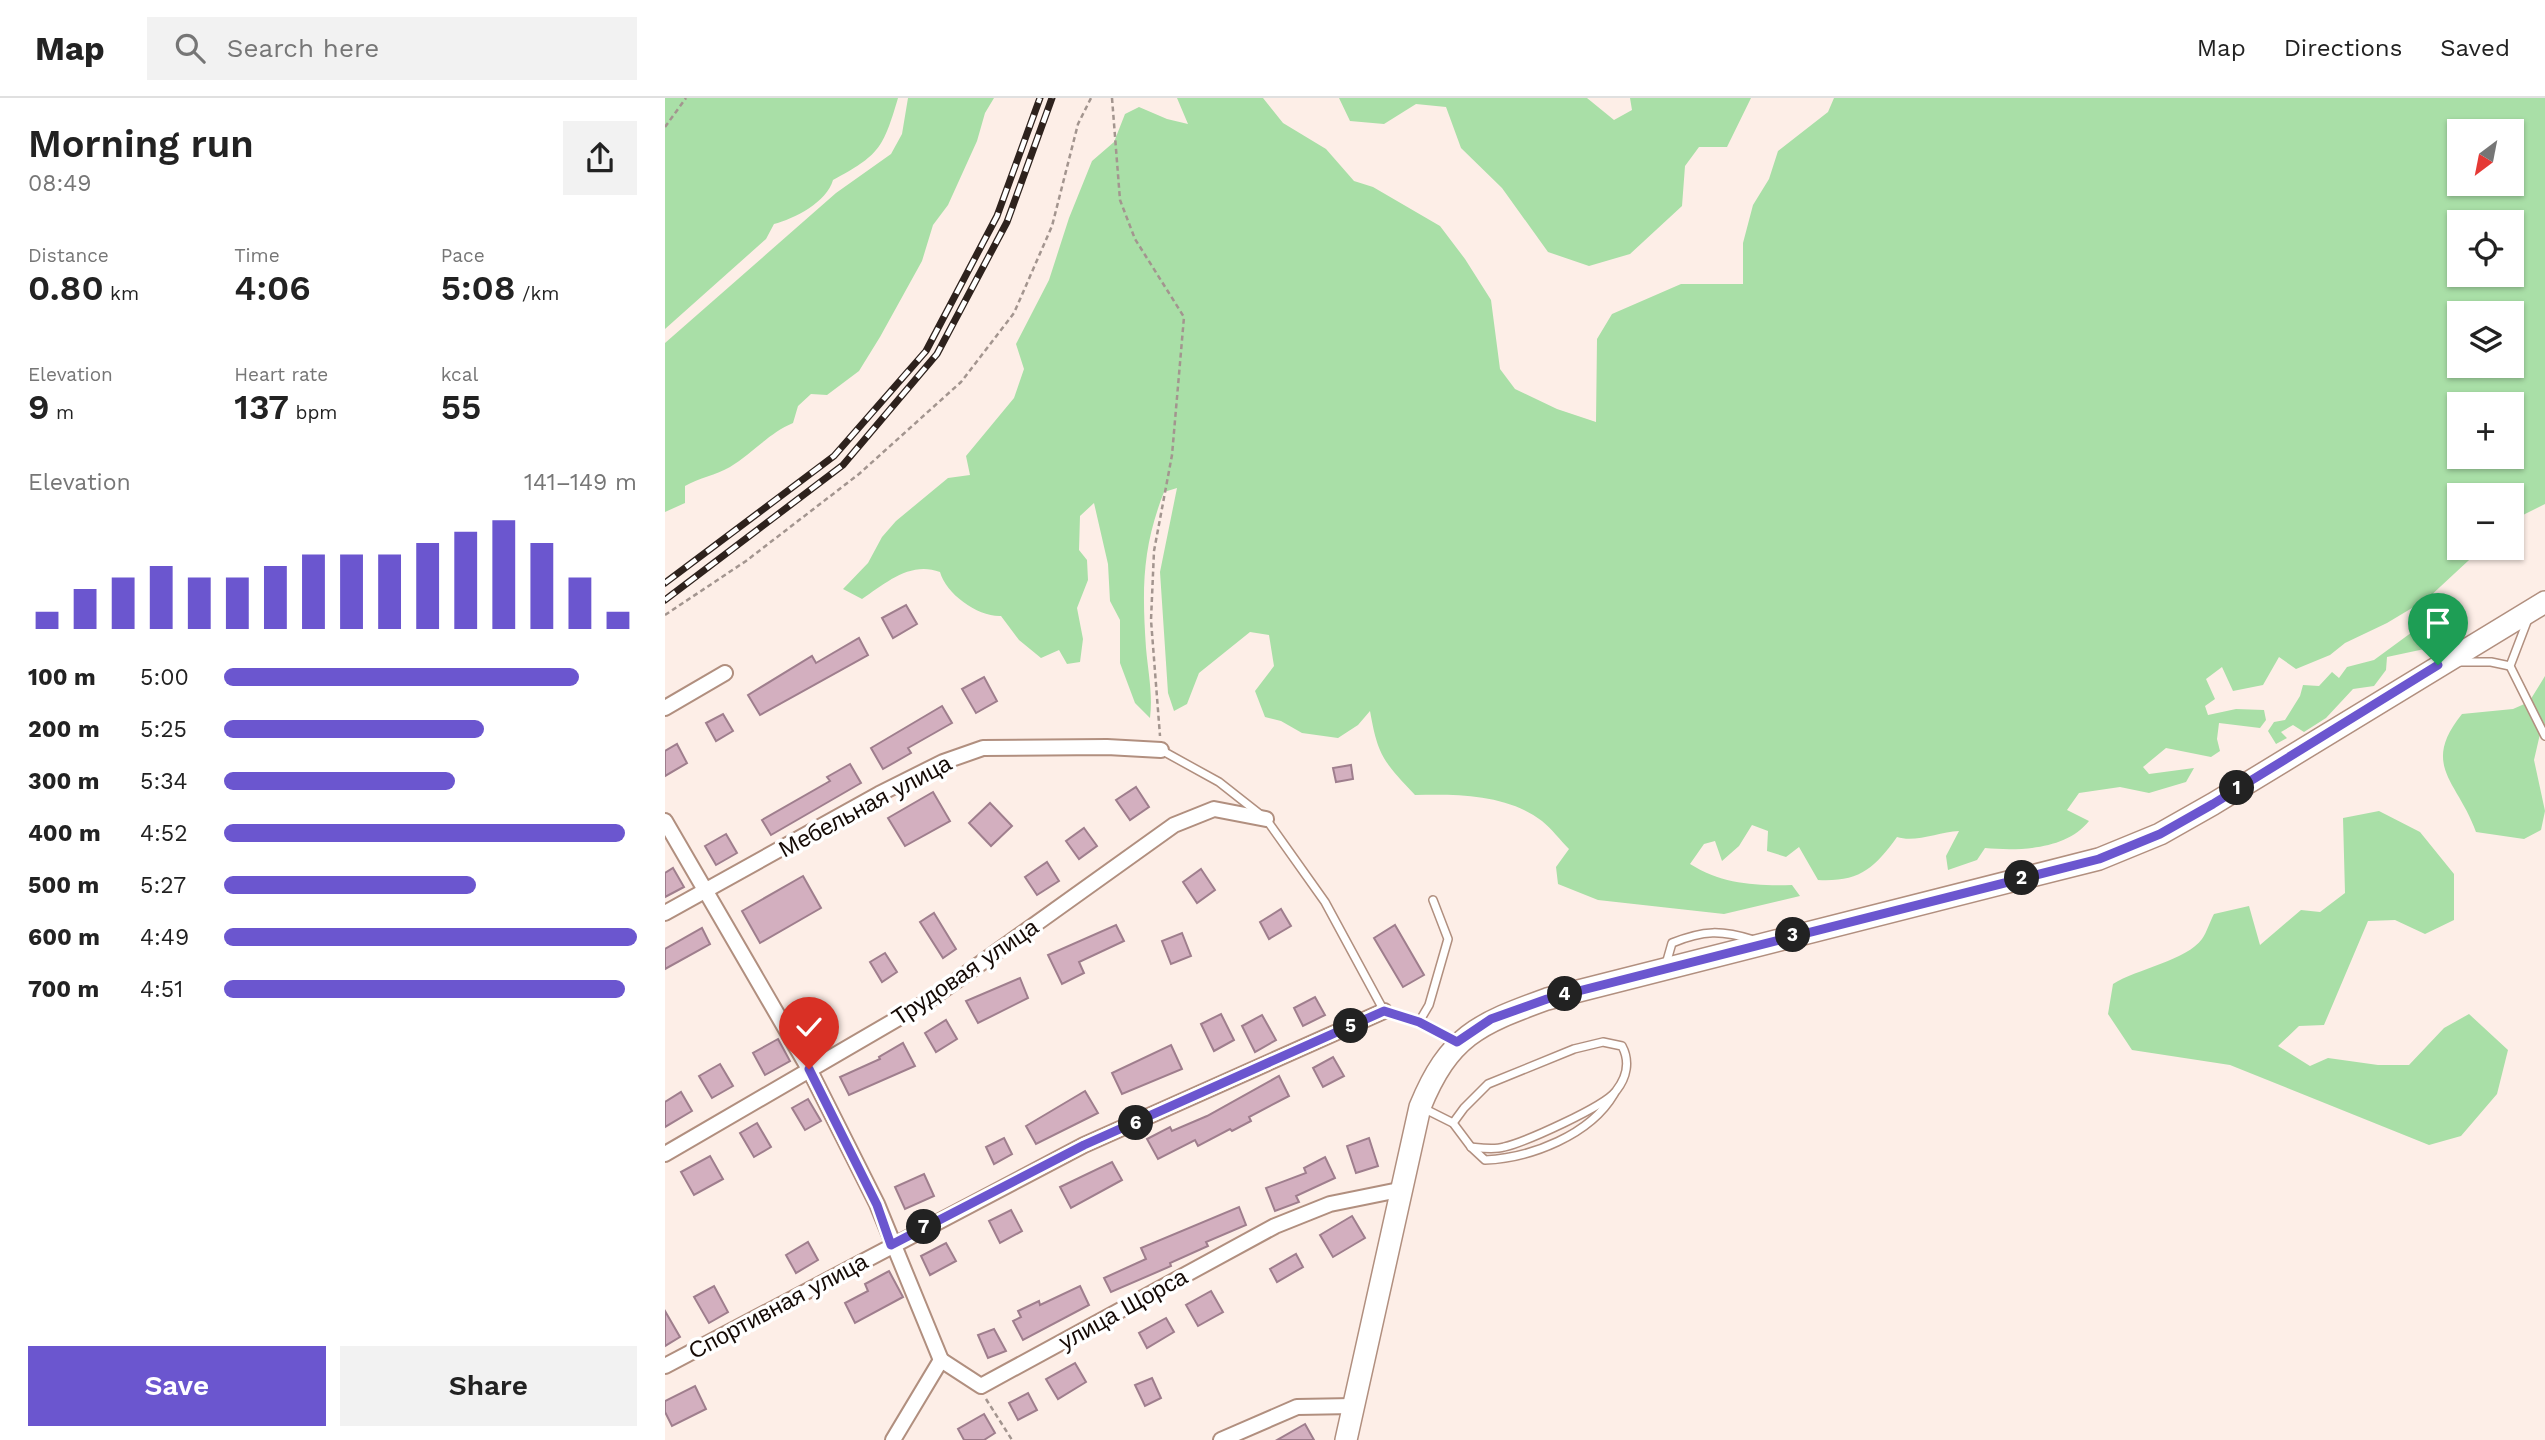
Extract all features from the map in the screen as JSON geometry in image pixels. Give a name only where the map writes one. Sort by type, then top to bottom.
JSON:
[{"type":"main road","points":[[1346,1440],[1399,1190],[1420,1107],[1433,1075],[1457,1042],[1491,1019],[1547,999],[1761,942],[2099,859],[2160,834],[2213,804],[2539,605]]},
{"type":"street","points":[[665,708],[725,673]]},
{"type":"street","name":"Мебельная улица","points":[[665,913],[879,794],[943,762],[983,748],[1107,747],[1161,750]]},
{"type":"street","name":"Трудовая улица","points":[[665,1154],[928,1001],[1174,825],[1214,809],[1266,819]]},
{"type":"street","points":[[665,821],[809,1069],[877,1205],[891,1245],[941,1360],[981,1386]]},
{"type":"street","name":"Спортивная улица","points":[[665,1366],[1084,1145],[1384,1011]]},
{"type":"street","name":"улица Щорса","points":[[981,1386],[1275,1226],[1330,1204],[1399,1190]]},
{"type":"street","points":[[893,1440],[941,1360]]},
{"type":"street","points":[[1221,1440],[1297,1407],[1353,1406]]},
{"type":"lane","points":[[2510,666],[2539,605]]},
{"type":"lane","points":[[2438,665],[2491,662],[2510,666]]},
{"type":"lane","points":[[2510,666],[2545,736]]},
{"type":"lane","points":[[1161,750],[1219,782],[1266,819],[1325,902],[1384,1011],[1419,1022],[1457,1042]]},
{"type":"lane","points":[[1419,1022],[1429,1005],[1448,939],[1433,900]]},
{"type":"lane","points":[[1420,1107],[1454,1123],[1471,1147],[1485,1160],[1505,1159],[1582,1130],[1605,1110],[1626,1074],[1627,1056],[1622,1046],[1603,1042],[1574,1049],[1489,1084],[1464,1108],[1454,1123]]},
{"type":"lane","points":[[1471,1147],[1501,1148],[1532,1138],[1615,1093]]},
{"type":"path","points":[[665,127],[686,98]]},
{"type":"path","points":[[665,615],[747,561],[859,474],[961,382],[1014,313],[1052,226],[1078,124],[1091,98]]},
{"type":"path","points":[[1112,98],[1120,200],[1135,239],[1184,317],[1172,455],[1154,551],[1151,620],[1161,750]]},
{"type":"path","points":[[981,1386],[998,1421],[1012,1440]]},
{"type":"green space","points":[[665,98],[898,98],[883,140],[870,157],[833,180],[824,195],[809,208],[774,224],[766,239],[665,329]]},
{"type":"green space","points":[[908,98],[994,98],[985,113],[977,141],[948,205],[933,225],[922,261],[880,337],[859,371],[827,395],[811,394],[798,406],[793,423],[776,432],[730,467],[685,486],[685,503],[665,512],[665,343],[836,193],[891,154],[902,134]]},
{"type":"green space","points":[[1177,98],[1263,98],[1283,123],[1326,149],[1354,181],[1373,187],[1440,226],[1491,300],[1500,369],[1515,389],[1557,409],[1596,422],[1597,339],[1612,314],[1681,284],[1743,284],[1743,243],[1753,205],[1769,179],[1778,151],[1828,112],[1834,98],[2545,98],[2545,504],[2524,514],[2524,483],[2447,483],[2447,560],[2469,560],[2427,599],[2387,623],[2345,643],[2330,655],[2296,669],[2279,657],[2263,685],[2233,691],[2222,667],[2206,679],[2215,699],[2205,706],[2208,715],[2236,709],[2264,710],[2266,720],[2260,728],[2219,723],[2217,739],[2220,751],[2211,757],[2166,748],[2143,767],[2149,774],[2194,768],[2186,782],[2149,793],[2120,787],[2079,793],[2067,810],[2089,821],[2068,838],[2027,848],[1985,848],[1977,860],[1948,870],[1946,856],[1959,831],[1919,838],[1897,837],[1873,865],[1855,876],[1818,880],[1799,847],[1786,857],[1767,851],[1768,831],[1752,825],[1739,846],[1722,861],[1715,841],[1704,844],[1690,864],[1727,880],[1792,885],[1800,896],[1724,914],[1598,900],[1558,884],[1556,867],[1569,849],[1546,824],[1528,812],[1513,805],[1481,798],[1415,795],[1383,757],[1370,711],[1358,725],[1338,738],[1302,733],[1281,721],[1265,717],[1255,691],[1274,666],[1269,635],[1250,632],[1199,673],[1187,704],[1174,711],[1168,693],[1160,572],[1177,488],[1164,492],[1151,532],[1145,569],[1144,607],[1151,692],[1150,718],[1135,703],[1120,663],[1120,620],[1110,601],[1108,564],[1094,503],[1080,516],[1079,550],[1087,560],[1088,580],[1077,608],[1083,639],[1080,662],[1067,664],[1059,650],[1041,658],[1019,640],[1001,616],[983,613],[964,603],[949,588],[940,572],[929,569],[908,571],[862,599],[843,589],[868,563],[882,537],[896,521],[948,478],[970,475],[966,456],[1014,398],[1024,369],[1016,344],[1049,280],[1069,218],[1092,161],[1114,142],[1125,114],[1139,107],[1167,119],[1188,124]]},
{"type":"green space","points":[[1339,98],[1587,98],[1614,120],[1632,110],[1630,98],[1751,98],[1727,147],[1699,147],[1685,166],[1682,206],[1630,254],[1589,266],[1548,252],[1502,188],[1461,148],[1446,107],[1416,104],[1384,124],[1350,121]]},
{"type":"green space","points":[[2435,621],[2448,644],[2387,657],[2386,670],[2374,686],[2353,689],[2326,718],[2304,732],[2293,725],[2281,732],[2287,738],[2276,744],[2268,731],[2274,722],[2285,720],[2300,696],[2303,685],[2319,686],[2332,672],[2339,678],[2347,667],[2374,660],[2419,627]]},
{"type":"green space","points":[[2545,676],[2545,736],[2540,734],[2534,760],[2545,811],[2541,830],[2524,839],[2476,832],[2443,761],[2444,747],[2450,732],[2462,714],[2513,709],[2529,702]]},
{"type":"green space","points":[[2379,811],[2420,832],[2454,874],[2454,920],[2425,934],[2395,920],[2368,921],[2324,1025],[2299,1026],[2278,1046],[2310,1066],[2328,1058],[2378,1065],[2409,1065],[2444,1028],[2469,1014],[2508,1050],[2497,1094],[2461,1136],[2429,1145],[2230,1065],[2132,1050],[2108,1014],[2113,984],[2185,953],[2204,936],[2214,914],[2249,906],[2260,945],[2301,910],[2320,912],[2345,893],[2343,818]]},
{"type":"building","points":[[906,605],[917,624],[893,638],[882,618]]},
{"type":"building","points":[[859,638],[868,655],[760,715],[748,695],[812,656],[816,663]]},
{"type":"building","points":[[984,677],[997,701],[976,713],[962,689]]},
{"type":"building","points":[[942,706],[952,723],[908,748],[911,753],[883,769],[871,748]]},
{"type":"building","points":[[723,714],[733,731],[716,741],[706,723]]},
{"type":"building","points":[[677,744],[687,763],[665,776],[665,751]]},
{"type":"building","points":[[850,764],[861,783],[771,835],[762,820],[830,781],[827,777]]},
{"type":"building","points":[[1351,765],[1353,779],[1336,782],[1333,768]]},
{"type":"building","points":[[1136,787],[1149,807],[1130,820],[1116,800]]},
{"type":"building","points":[[933,792],[950,821],[905,846],[888,818]]},
{"type":"building","points":[[990,803],[1012,826],[991,846],[969,823]]},
{"type":"building","points":[[1084,828],[1097,846],[1079,859],[1066,841]]},
{"type":"building","points":[[726,834],[737,853],[716,865],[705,846]]},
{"type":"building","points":[[1047,862],[1059,881],[1037,895],[1025,877]]},
{"type":"building","points":[[673,868],[684,887],[665,897],[665,873]]},
{"type":"building","points":[[1201,869],[1215,890],[1197,903],[1183,882]]},
{"type":"building","points":[[803,876],[821,908],[760,943],[742,911]]},
{"type":"building","points":[[1281,909],[1291,926],[1269,939],[1260,922]]},
{"type":"building","points":[[934,913],[956,949],[943,958],[920,922]]},
{"type":"building","points":[[1116,925],[1124,941],[1079,962],[1084,973],[1062,984],[1048,955]]},
{"type":"building","points":[[1395,925],[1424,975],[1403,987],[1374,938]]},
{"type":"building","points":[[702,928],[710,944],[665,969],[665,949]]},
{"type":"building","points":[[1182,933],[1191,956],[1171,964],[1162,941]]},
{"type":"building","points":[[885,953],[897,972],[882,982],[870,962]]},
{"type":"building","points":[[1020,978],[1028,998],[978,1023],[966,1001]]},
{"type":"building","points":[[1315,997],[1325,1015],[1303,1026],[1294,1008]]},
{"type":"building","points":[[1221,1014],[1234,1040],[1214,1051],[1201,1024]]},
{"type":"building","points":[[1262,1015],[1276,1040],[1255,1052],[1242,1026]]},
{"type":"building","points":[[946,1020],[957,1039],[936,1052],[925,1033]]},
{"type":"building","points":[[778,1039],[790,1061],[765,1075],[753,1053]]},
{"type":"building","points":[[903,1043],[915,1066],[849,1095],[840,1077],[880,1059],[879,1057]]},
{"type":"building","points":[[1171,1045],[1182,1069],[1122,1094],[1112,1073]]},
{"type":"building","points":[[1333,1057],[1344,1076],[1323,1087],[1313,1068]]},
{"type":"building","points":[[720,1064],[733,1086],[712,1098],[699,1076]]},
{"type":"building","points":[[1279,1076],[1289,1096],[1249,1117],[1251,1121],[1232,1131],[1230,1129],[1198,1146],[1195,1140],[1158,1159],[1147,1139],[1170,1127],[1172,1131],[1207,1116]]},
{"type":"building","points":[[1085,1091],[1098,1113],[1036,1144],[1026,1126]]},
{"type":"building","points":[[681,1092],[692,1111],[665,1127],[665,1102]]},
{"type":"building","points":[[808,1099],[821,1121],[805,1130],[792,1108]]},
{"type":"building","points":[[757,1123],[771,1147],[754,1157],[740,1133]]},
{"type":"building","points":[[1004,1138],[1012,1154],[994,1164],[986,1147]]},
{"type":"building","points":[[1369,1138],[1378,1166],[1356,1173],[1347,1146]]},
{"type":"building","points":[[710,1156],[723,1179],[694,1195],[681,1172]]},
{"type":"building","points":[[1325,1157],[1335,1178],[1296,1196],[1299,1202],[1275,1211],[1266,1188],[1306,1173],[1304,1168]]},
{"type":"building","points":[[1112,1162],[1122,1180],[1071,1208],[1060,1187]]},
{"type":"building","points":[[924,1174],[934,1196],[905,1209],[895,1187]]},
{"type":"building","points":[[1239,1207],[1246,1225],[1206,1242],[1208,1246],[1170,1263],[1171,1266],[1111,1292],[1104,1278],[1146,1259],[1141,1248]]},
{"type":"building","points":[[1011,1210],[1022,1231],[1000,1243],[989,1221]]},
{"type":"building","points":[[1352,1216],[1365,1238],[1333,1257],[1320,1235]]},
{"type":"building","points":[[808,1242],[818,1260],[796,1273],[786,1255]]},
{"type":"building","points":[[946,1243],[956,1261],[930,1275],[921,1256]]},
{"type":"building","points":[[1296,1254],[1303,1267],[1277,1282],[1270,1269]]},
{"type":"building","points":[[889,1271],[903,1297],[855,1323],[845,1303],[868,1291],[865,1284]]},
{"type":"building","points":[[714,1286],[728,1312],[709,1323],[694,1297]]},
{"type":"building","points":[[1080,1286],[1089,1305],[1023,1340],[1013,1321],[1021,1317],[1018,1311],[1039,1301],[1040,1305]]},
{"type":"building","points":[[1211,1291],[1223,1312],[1198,1326],[1186,1305]]},
{"type":"building","points":[[665,1311],[680,1337],[665,1346]]},
{"type":"building","points":[[1166,1318],[1174,1332],[1147,1348],[1139,1333]]},
{"type":"building","points":[[994,1329],[1006,1351],[988,1358],[978,1335]]},
{"type":"building","points":[[1075,1363],[1086,1382],[1058,1399],[1046,1379]]},
{"type":"building","points":[[1152,1378],[1161,1398],[1145,1406],[1135,1385]]},
{"type":"building","points":[[695,1386],[706,1409],[672,1426],[665,1412],[665,1401]]},
{"type":"building","points":[[1028,1393],[1037,1410],[1018,1420],[1009,1403]]},
{"type":"building","points":[[984,1414],[995,1433],[984,1440],[964,1440],[958,1429]]},
{"type":"building","points":[[1305,1424],[1314,1440],[1277,1440]]},
{"type":"railway","points":[[665,583],[834,456],[926,351],[997,216],[1040,98]]},
{"type":"railway","points":[[665,600],[843,465],[937,354],[1007,222],[1052,98]]},
{"type":"route","points":[[809,1069],[877,1205],[891,1245],[1084,1145],[1384,1011],[1419,1022],[1457,1042],[1491,1019],[1547,999],[1761,942],[2099,859],[2160,834],[2213,804],[2270,766],[2438,665]]}]
